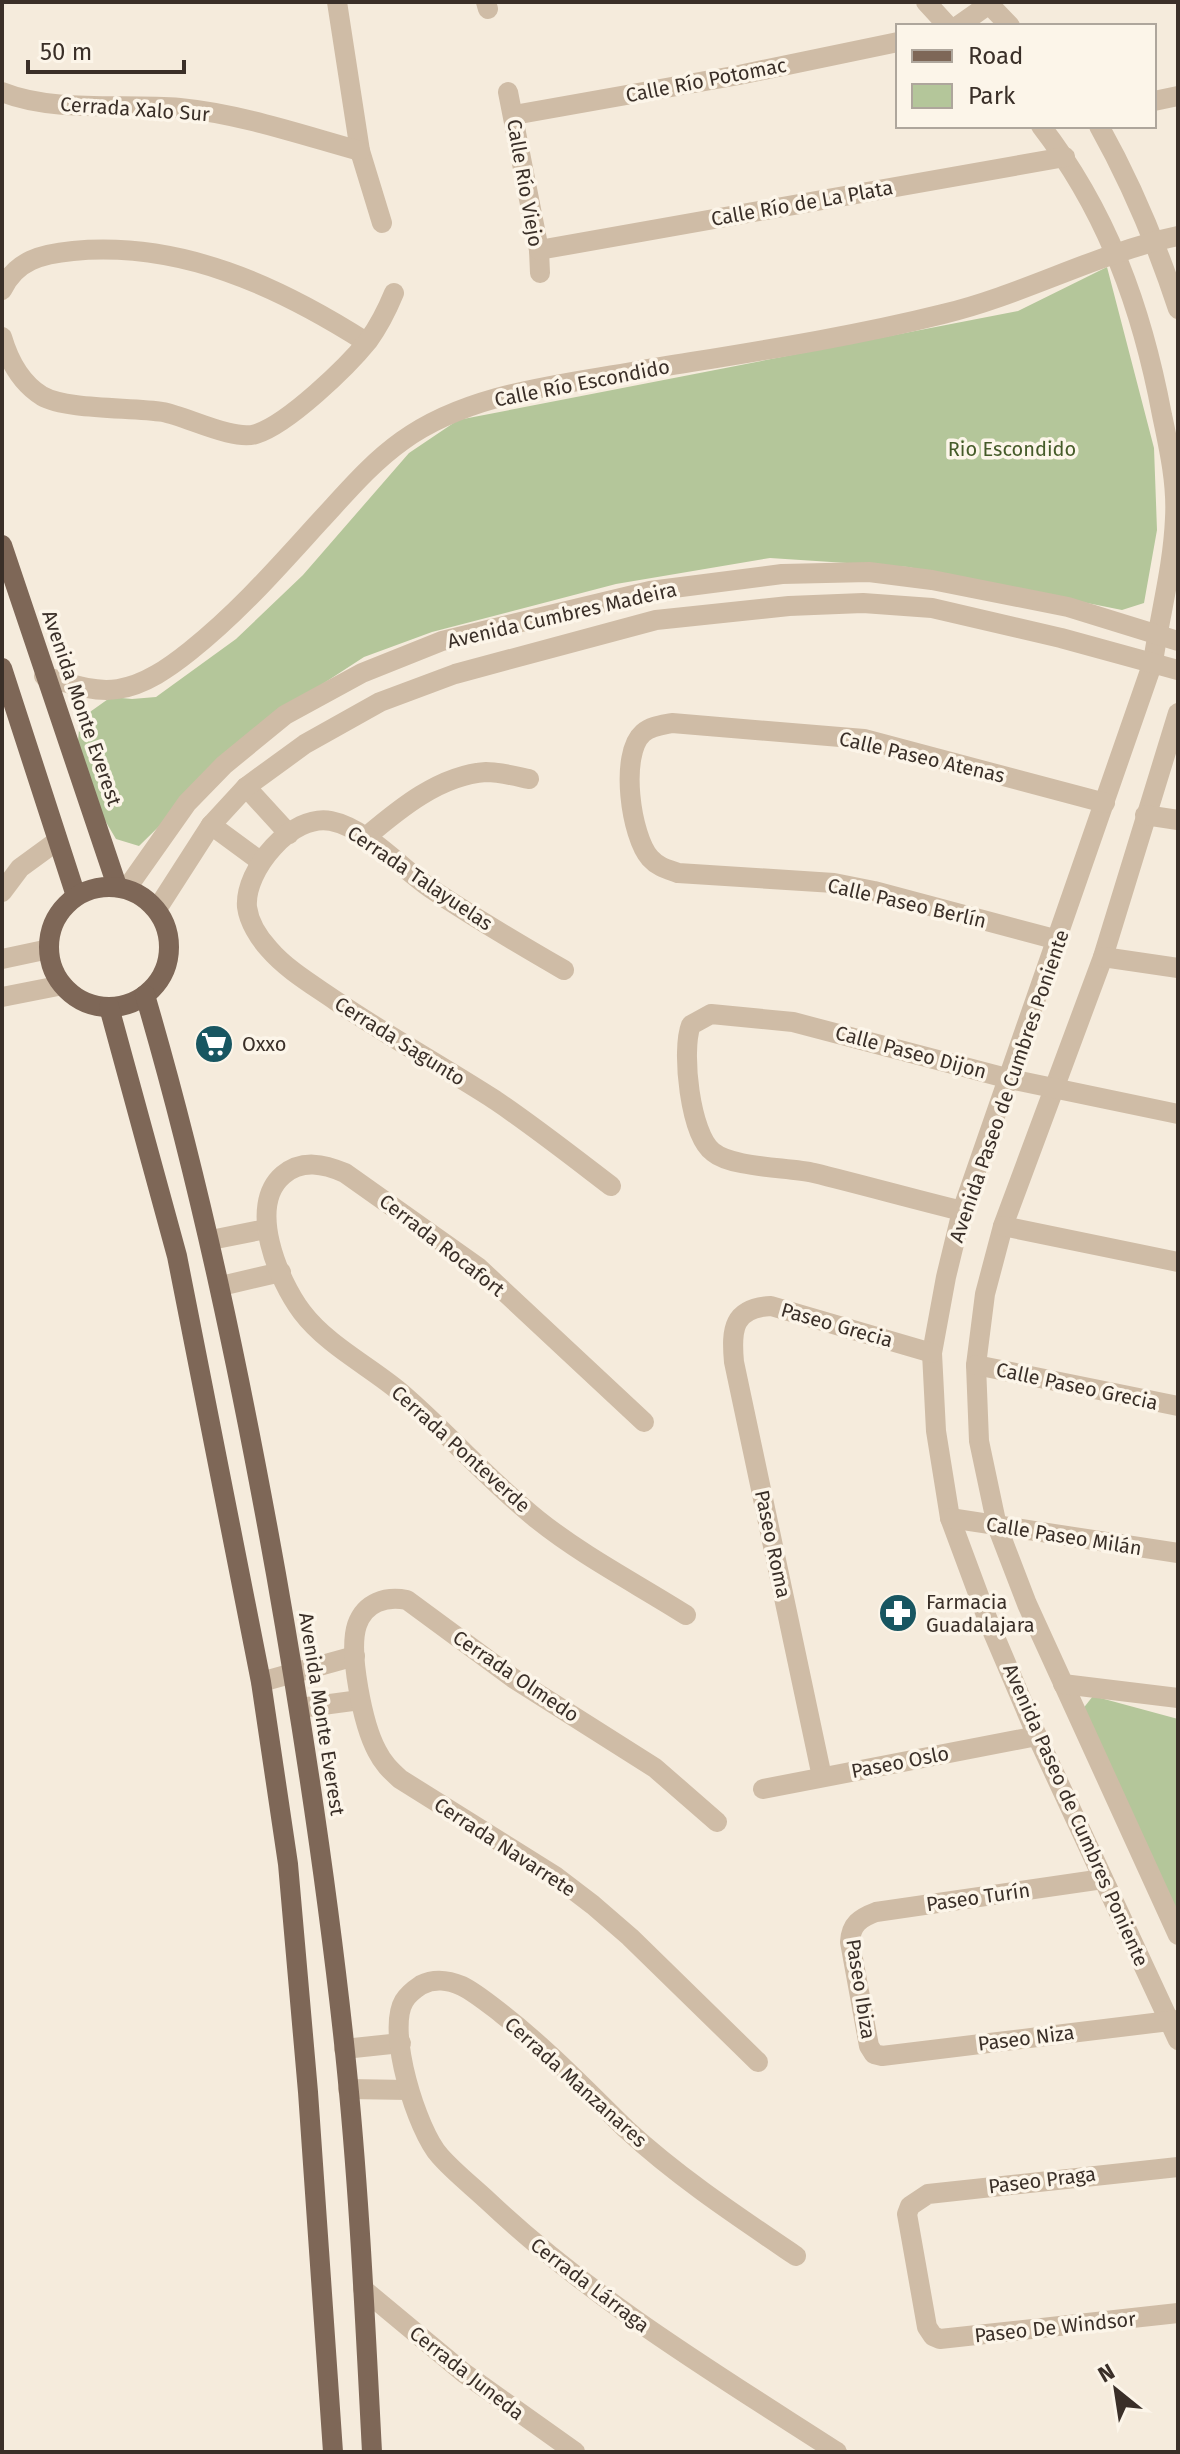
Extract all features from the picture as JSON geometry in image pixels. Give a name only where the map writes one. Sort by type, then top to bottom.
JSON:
[{"type":"main road","name":"Avenida Monte Everest","points":[[2,545],[44,676],[122,887]]},
{"type":"main road","points":[[2,668],[76,896]]},
{"type":"main road","points":[[122,887],[157,909],[168,930],[170,955],[162,977],[145,995],[128,1004],[109,1007],[83,1002],[63,985],[52,968],[49,949],[51,929],[61,910],[76,896],[95,888],[122,887]]},
{"type":"main road","name":"Avenida Monte Everest","points":[[145,995],[211,1240],[253,1443],[300,1708],[348,2089],[372,2452]]},
{"type":"main road","points":[[109,1007],[177,1256],[261,1682],[288,1864],[333,2452]]},
{"type":"main road","points":[[215,1448],[253,1443]]},
{"type":"main road","points":[[288,1864],[321,1864]]},
{"type":"street","points":[[337,2],[360,151],[382,223]]},
{"type":"street","points":[[926,2],[946,24]]},
{"type":"street","points":[[961,24],[990,3],[1008,24]]},
{"type":"street","name":"Calle Río Potomac","points":[[514,115],[739,75],[896,42]]},
{"type":"street","name":"Cerrada Xalo Sur","points":[[2,92],[43,103],[182,109],[293,132],[360,151]]},
{"type":"street","name":"Calle Río Viejo","points":[[508,92],[539,250],[540,273]]},
{"type":"street","points":[[1156,101],[1178,96]]},
{"type":"street","name":"Avenida Paseo de Cumbres Poniente","points":[[1043,128],[1087,192],[1117,255],[1146,340],[1170,456],[1175,514],[1172,568],[1153,662],[962,1211],[932,1353],[936,1431],[950,1518],[989,1623],[1103,1879],[1174,2020],[1178,2040]]},
{"type":"street","points":[[1100,128],[1156,241],[1178,309]]},
{"type":"street","name":"Calle Río de La Plata","points":[[539,250],[1065,157]]},
{"type":"street","name":"Calle Río Escondido","points":[[44,676],[87,689],[118,689],[145,681],[176,662],[248,600],[358,479],[401,441],[434,421],[489,401],[546,387],[868,331],[945,314],[1017,293],[1156,241],[1178,236]]},
{"type":"street","points":[[2,290],[13,271],[29,259],[56,253],[104,248],[177,257],[229,270],[282,293],[366,342]]},
{"type":"street","points":[[2,337],[5,360],[44,397],[63,404],[162,412],[244,437],[258,433],[298,408],[366,342],[383,318],[394,293]]},
{"type":"street","name":"Avenida Cumbres Madeira","points":[[122,887],[187,803],[224,765],[285,715],[375,668],[442,641],[650,591],[782,574],[869,572],[932,580],[1068,607],[1178,641]]},
{"type":"street","points":[[650,591],[656,620]]},
{"type":"street","name":"Avenida Cumbres Madeira","points":[[157,909],[211,825],[246,787],[305,744],[380,702],[455,674],[656,620],[833,604],[932,608],[1178,670]]},
{"type":"street","points":[[513,623],[522,655]]},
{"type":"street","name":"Avenida Paseo de Cumbres Poniente","points":[[1178,713],[1103,957],[1003,1226],[985,1294],[976,1365],[979,1441],[997,1526],[1027,1604],[1178,1935]]},
{"type":"street","name":"Calle Paseo Atenas","points":[[659,867],[642,847],[634,823],[632,755],[635,743],[642,734],[656,726],[672,723],[864,739],[1105,803]]},
{"type":"street","points":[[366,837],[419,796],[459,779],[484,772],[529,779]]},
{"type":"street","points":[[246,787],[274,847]]},
{"type":"street","points":[[1145,815],[1178,820]]},
{"type":"street","name":"Cerrada Talayuelas","points":[[274,847],[309,822],[328,820],[342,824],[366,837],[438,894],[564,970]]},
{"type":"street","points":[[211,825],[274,847]]},
{"type":"street","points":[[2,892],[20,868],[57,841]]},
{"type":"street","name":"Cerrada Sagunto","points":[[274,847],[249,887],[247,908],[255,930],[270,950],[314,986],[395,1041],[494,1100],[611,1186]]},
{"type":"street","name":"Calle Paseo Berlín","points":[[659,867],[678,873],[834,883],[1058,940]]},
{"type":"street","points":[[2,959],[49,949]]},
{"type":"street","points":[[1103,957],[1178,968]]},
{"type":"street","points":[[2,997],[63,985]]},
{"type":"street","name":"Calle Paseo Dijon","points":[[962,1211],[811,1172],[728,1161],[714,1154],[703,1144],[697,1129],[685,1050],[691,1025],[711,1014],[793,1022],[1010,1079],[1178,1114]]},
{"type":"street","name":"Cerrada Rocafort","points":[[269,1239],[266,1202],[274,1184],[289,1170],[307,1164],[327,1165],[345,1173],[479,1268],[644,1422]]},
{"type":"street","points":[[1003,1226],[1178,1262]]},
{"type":"street","points":[[211,1240],[269,1239]]},
{"type":"street","name":"Cerrada Ponteverde","points":[[269,1239],[289,1292],[303,1314],[319,1330],[400,1392],[538,1520],[686,1615]]},
{"type":"street","points":[[221,1286],[281,1272]]},
{"type":"street","name":"Paseo Grecia","points":[[743,1315],[757,1307],[771,1306],[932,1353]]},
{"type":"street","name":"Paseo Roma","points":[[743,1315],[735,1324],[732,1341],[734,1362],[822,1777]]},
{"type":"street","name":"Calle Paseo Grecia","points":[[976,1365],[1178,1406]]},
{"type":"street","name":"Calle Paseo Milán","points":[[950,1518],[1178,1553]]},
{"type":"street","name":"Cerrada Olmedo","points":[[357,1678],[357,1626],[365,1610],[380,1600],[393,1597],[407,1600],[513,1678],[655,1768],[717,1822]]},
{"type":"street","points":[[261,1682],[355,1656]]},
{"type":"street","name":"Cerrada Navarrete","points":[[357,1678],[360,1700],[376,1750],[386,1766],[400,1779],[555,1876],[593,1905],[758,2062]]},
{"type":"street","points":[[1063,1684],[1178,1698]]},
{"type":"street","points":[[300,1708],[360,1700]]},
{"type":"street","name":"Paseo Oslo","points":[[763,1789],[1037,1736]]},
{"type":"street","name":"Paseo Turín","points":[[855,1923],[876,1912],[1103,1879]]},
{"type":"street","name":"Paseo Ibiza","points":[[855,1923],[850,1942],[869,2046],[874,2054]]},
{"type":"street","name":"Cerrada Manzanares","points":[[405,2065],[399,2017],[403,2002],[414,1989],[429,1981],[444,1980],[463,1986],[528,2034],[674,2170],[796,2256]]},
{"type":"street","name":"Paseo Niza","points":[[874,2054],[882,2056],[1174,2020]]},
{"type":"street","points":[[344,2049],[401,2043]]},
{"type":"street","name":"Cerrada Lárraga","points":[[405,2065],[408,2090],[420,2123],[439,2155],[528,2238],[631,2319],[837,2452]]},
{"type":"street","points":[[348,2089],[408,2090]]},
{"type":"street","name":"Paseo Praga","points":[[933,2336],[927,2327],[907,2223],[910,2206],[928,2194],[1178,2167]]},
{"type":"street","name":"Cerrada Juneda","points":[[363,2289],[464,2373],[575,2452]]},
{"type":"street","name":"Paseo De Windsor","points":[[933,2336],[940,2339],[1178,2313]]},
{"type":"green space","name":"Rio Escondido","points":[[1107,267],[1154,448],[1157,530],[1144,603],[1122,610],[908,567],[770,558],[616,584],[432,632],[364,657],[301,698],[242,745],[139,846],[116,839],[94,802],[77,752],[80,719],[111,697],[156,697],[236,639],[303,575],[409,453],[458,420],[1018,311]]},
{"type":"green space","points":[[1093,1696],[1178,1719],[1178,1925],[1078,1715]]},
{"type":"place","name":"Oxxo","points":[[214,1044]]},
{"type":"place","name":"Farmacia Guadalajara","points":[[898,1613]]}]
